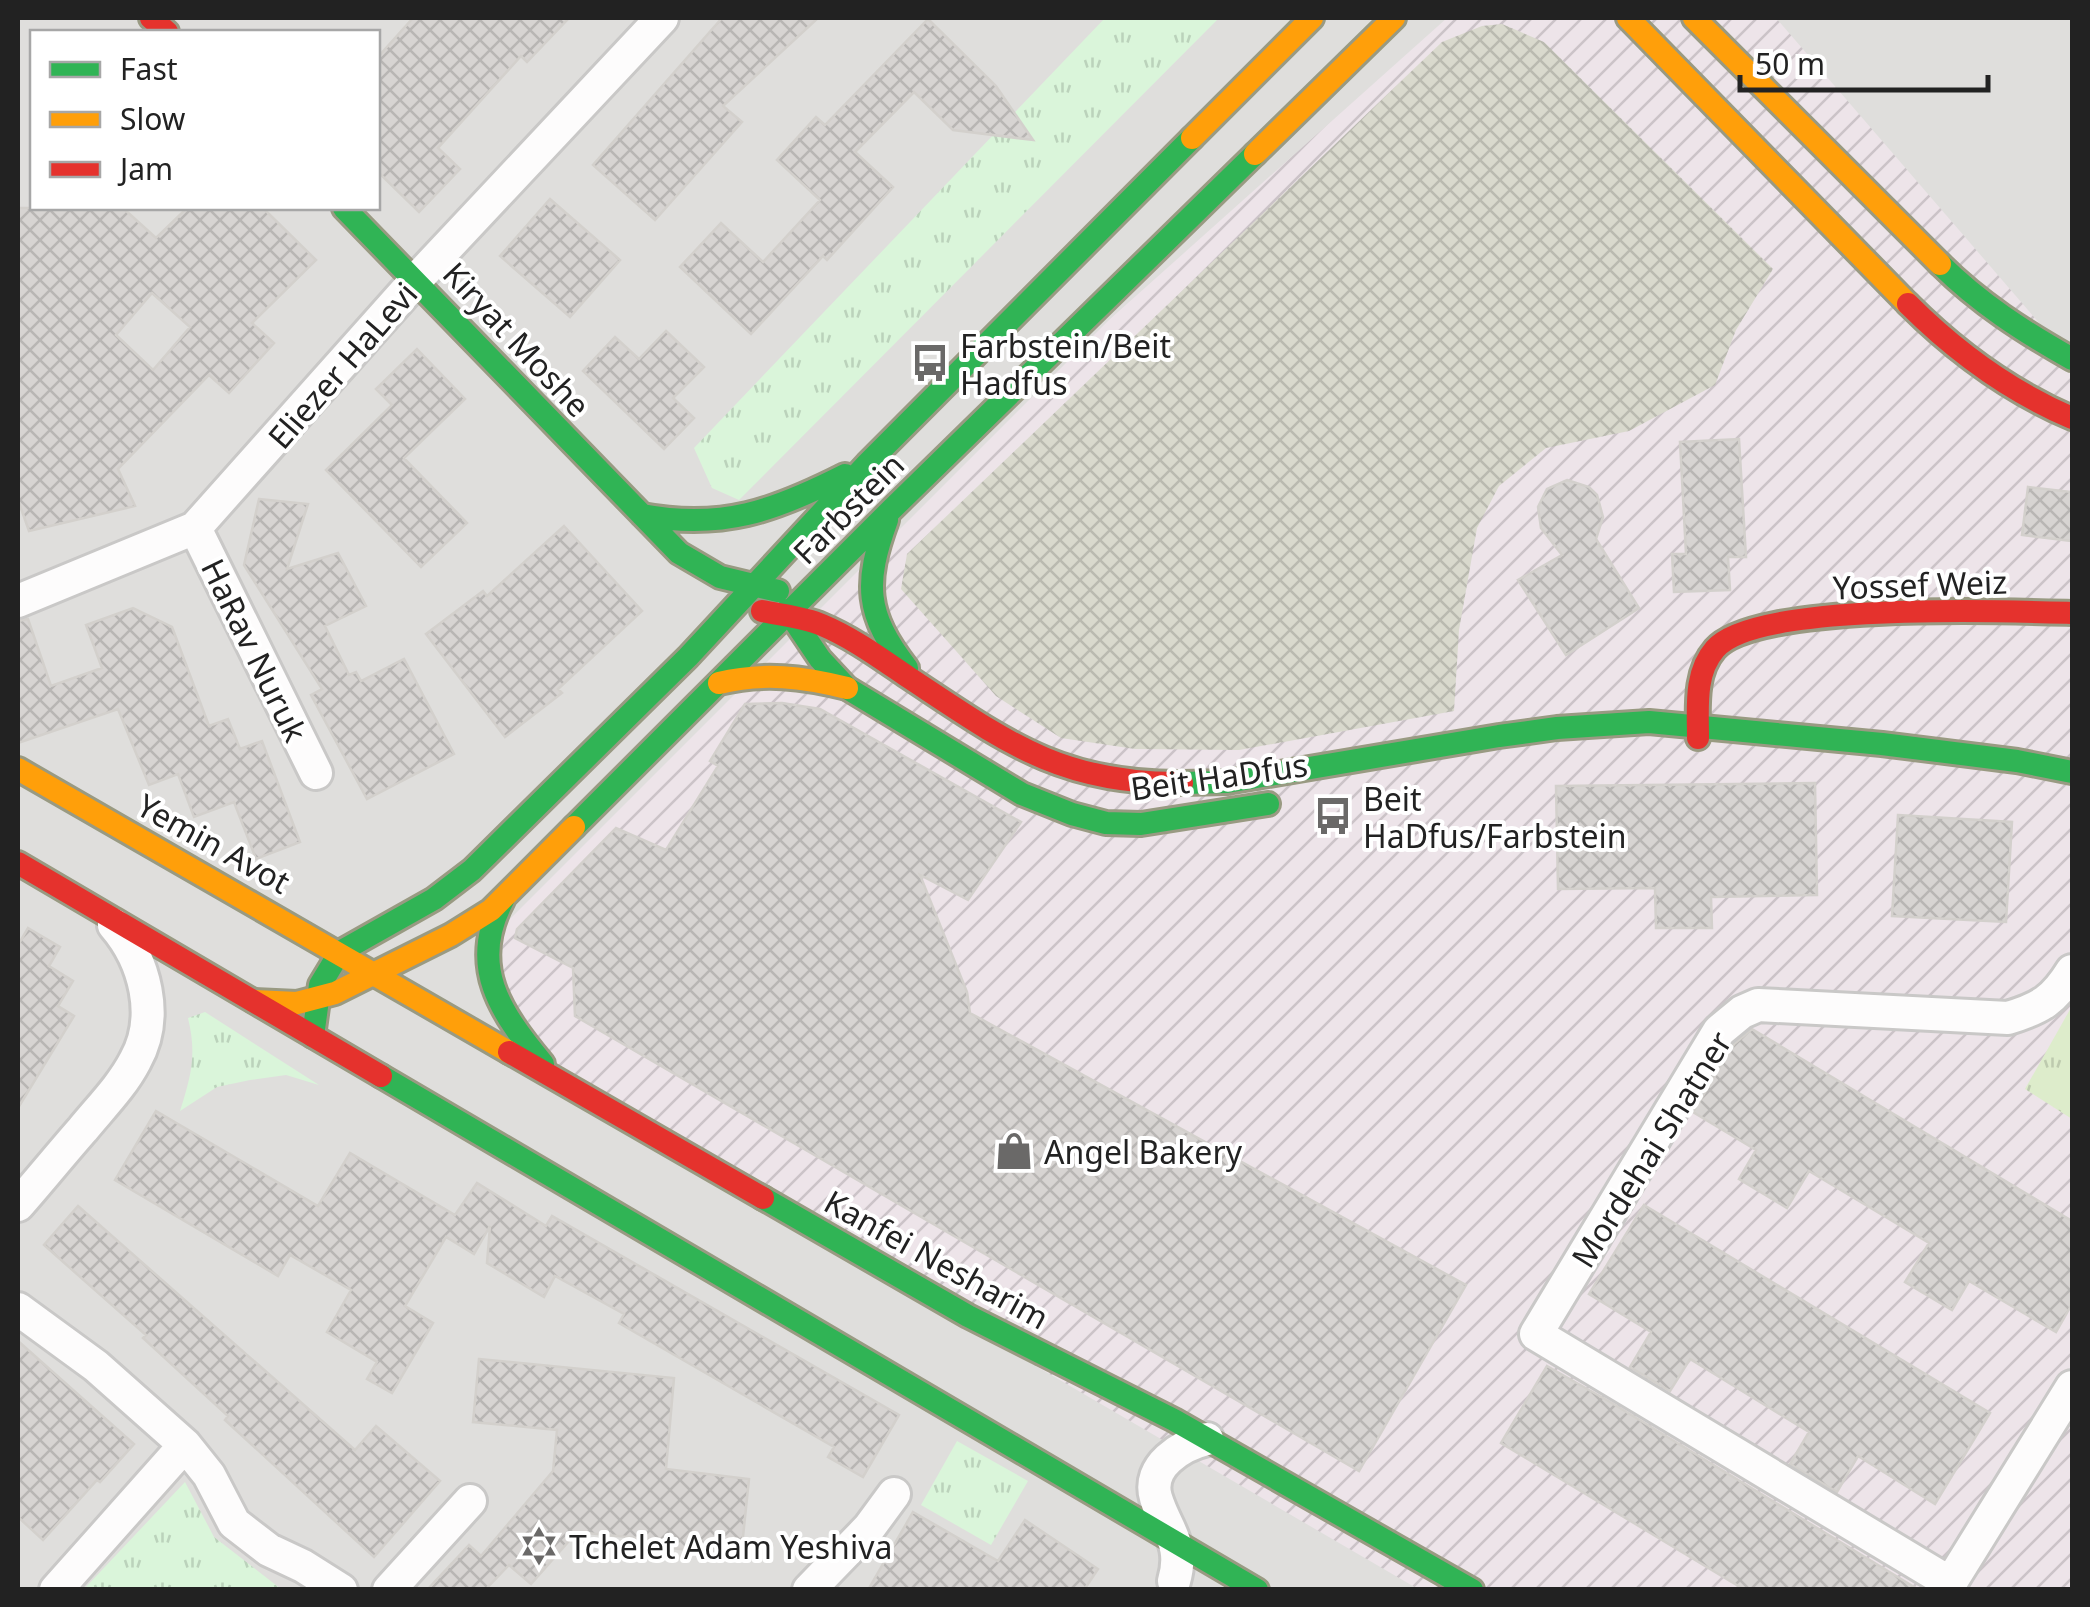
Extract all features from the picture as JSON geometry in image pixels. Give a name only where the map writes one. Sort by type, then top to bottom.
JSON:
[{"type":"street","name":"Eliezer HaLevi","points":[[18,601],[195,528],[417,280],[662,18]]},
{"type":"street","name":"Farbstein","points":[[340,952],[466,876],[688,657],[868,464],[1312,18]]},
{"type":"street","name":"Farbstein","points":[[254,1001],[281,1004],[316,1000],[351,989],[465,928],[503,900],[892,509],[1394,18]]},
{"type":"street","points":[[1616,18],[1635,25],[1927,324],[1986,373],[2033,404],[2072,418]]},
{"type":"street","points":[[1694,18],[1966,290],[2019,329],[2072,359]]},
{"type":"street","name":"Kiryat Moshe","points":[[346,210],[667,542],[711,572],[752,587],[781,591],[812,589]]},
{"type":"street","points":[[642,515],[677,524],[731,521],[791,501],[868,464]]},
{"type":"street","points":[[892,509],[872,562],[870,600],[887,641],[927,692]]},
{"type":"street","name":"HaRav Nuruk","points":[[195,528],[316,773]]},
{"type":"street","points":[[667,542],[687,571],[697,600],[698,625],[688,657]]},
{"type":"street","name":"Beit HaDfus","points":[[784,553],[781,591],[789,614],[820,660],[848,688],[1022,794],[1106,823],[1156,822],[1287,800]]},
{"type":"street","name":"Beit HaDfus","points":[[731,612],[789,614],[819,623],[857,643],[1008,743],[1058,766],[1110,779],[1227,782],[1556,728],[1649,722],[1698,731]]},
{"type":"street","name":"Yossef Weiz","points":[[1698,731],[1698,683],[1712,653],[1724,640],[1740,632],[1770,625],[1960,612],[2072,613]]},
{"type":"street","points":[[1724,681],[1725,669],[1739,643],[1770,625]]},
{"type":"street","points":[[720,683],[767,674],[848,688]]},
{"type":"street","name":"Beit HaDfus","points":[[1648,746],[1724,719],[2017,760],[2072,772]]},
{"type":"street","name":"Yemin Avot","points":[[18,769],[377,974]]},
{"type":"street","points":[[18,863],[1257,1590]]},
{"type":"street","points":[[503,900],[486,933],[487,972],[522,1038],[566,1086]]},
{"type":"street","points":[[20,1197],[119,1086],[137,1059],[143,1040],[143,975],[129,943],[104,914]]},
{"type":"street","points":[[314,1036],[316,1000],[324,972],[340,952]]},
{"type":"street","name":"Mordehai Shatner","points":[[1948,1586],[1536,1334],[1719,1031],[1742,1012],[1758,1005],[2008,1018],[2040,1008],[2062,987],[2072,970]]},
{"type":"street","name":"Kanfei Nesharim","points":[[377,974],[968,1316],[1208,1439],[1472,1590]]},
{"type":"street","points":[[18,1309],[96,1366],[185,1445],[208,1475],[234,1522],[269,1550],[342,1590]]},
{"type":"street","points":[[1948,1586],[2072,1387]]},
{"type":"street","points":[[1184,1547],[1156,1500],[1156,1476],[1177,1451],[1208,1439]]},
{"type":"street","points":[[56,1590],[185,1445]]},
{"type":"street","points":[[809,1590],[869,1528],[894,1494]]},
{"type":"street","points":[[390,1590],[470,1501]]},
{"type":"street","points":[[1171,1585],[1184,1547]]},
{"type":"shaded area","points":[[18,18],[2072,18],[2072,1589],[18,1589]]},
{"type":"shaded area","points":[[1447,18],[1776,18],[2072,361],[2072,1589],[1418,1589],[583,1102],[482,954],[495,934],[1109,320]]},
{"type":"shaded area","points":[[1502,24],[1544,42],[1773,269],[1736,330],[1715,385],[1629,431],[1546,448],[1499,486],[1477,528],[1459,630],[1454,711],[1239,750],[1135,749],[1061,738],[996,696],[901,589],[907,554],[1442,42],[1482,26]]},
{"type":"green space","points":[[1105,18],[1219,18],[739,500],[712,488],[694,448]]},
{"type":"green space","points":[[2072,1006],[2072,1119],[2025,1089]]},
{"type":"green space","points":[[205,1012],[319,1085],[286,1075],[250,1080],[217,1087],[180,1111],[192,1065],[188,1018]]},
{"type":"green space","points":[[957,1441],[1028,1481],[991,1545],[921,1505]]},
{"type":"green space","points":[[185,1482],[214,1537],[281,1589],[84,1589]]},
{"type":"building","points":[[413,18],[569,18],[527,62],[521,56],[438,148],[460,169],[419,212],[380,174],[380,55]]},
{"type":"building","points":[[722,18],[818,18],[723,106],[742,122],[655,220],[593,165]]},
{"type":"building","points":[[928,19],[996,86],[1033,140],[953,130],[914,92],[855,152],[893,187],[827,260],[823,256],[751,334],[680,267],[721,223],[763,262],[820,200],[777,160],[816,117],[825,125]]},
{"type":"building","points":[[550,199],[620,260],[570,317],[500,256]]},
{"type":"building","points":[[18,208],[125,210],[156,238],[185,210],[265,210],[316,260],[252,323],[274,343],[229,393],[209,375],[118,469],[135,506],[29,531],[18,500]],"holes":[[[152,293],[190,327],[153,370],[116,335]]]},
{"type":"building","points":[[666,331],[704,367],[673,398],[694,418],[664,449],[583,371],[615,337],[639,359]]},
{"type":"building","points":[[417,349],[465,399],[404,458],[467,523],[421,567],[326,470],[392,405],[376,389]]},
{"type":"building","points":[[1739,439],[1746,557],[1728,557],[1730,590],[1674,592],[1672,554],[1686,554],[1680,442]]},
{"type":"building","points":[[1567,480],[1589,487],[1597,495],[1603,517],[1596,539],[1639,608],[1566,655],[1518,580],[1562,555],[1541,528],[1538,507],[1547,489]]},
{"type":"building","points":[[2028,487],[2072,492],[2072,541],[2022,535]]},
{"type":"building","points":[[259,499],[308,504],[287,569],[338,553],[366,606],[325,626],[349,675],[356,672],[361,681],[404,659],[454,754],[367,799],[311,695],[322,689],[244,565]]},
{"type":"building","points":[[564,526],[642,611],[558,689],[562,693],[505,737],[426,634],[483,591],[487,596]]},
{"type":"building","points":[[133,608],[172,627],[209,726],[228,719],[240,749],[262,741],[300,842],[256,859],[234,802],[194,817],[178,774],[149,785],[118,709],[18,743],[18,621],[28,619],[51,686],[102,668],[86,625]]},
{"type":"building","name":"Angel Bakery","points":[[782,703],[820,709],[1021,822],[968,900],[920,875],[967,992],[970,1013],[1466,1285],[1359,1471],[575,1016],[573,968],[515,938],[517,929],[616,828],[666,850],[718,766],[710,761],[745,704]]},
{"type":"building","points":[[1815,783],[1817,895],[1711,897],[1712,928],[1656,928],[1655,888],[1558,889],[1556,786]]},
{"type":"building","points":[[1898,815],[2012,822],[2006,922],[1892,916]]},
{"type":"building","points":[[28,928],[60,947],[49,966],[73,981],[58,1006],[74,1016],[18,1108],[18,945]]},
{"type":"building","points":[[1752,1029],[2072,1221],[2072,1304],[2056,1332],[1969,1281],[1952,1310],[1905,1282],[1929,1243],[1809,1171],[1787,1208],[1739,1179],[1756,1150],[1693,1112],[1734,1044]]},
{"type":"building","points":[[156,1111],[318,1206],[350,1153],[455,1215],[477,1183],[546,1226],[552,1216],[899,1415],[863,1477],[828,1457],[834,1447],[619,1323],[624,1314],[555,1276],[544,1297],[487,1263],[490,1226],[474,1254],[446,1237],[405,1306],[433,1323],[392,1393],[367,1379],[377,1362],[327,1332],[351,1290],[290,1255],[278,1276],[115,1180]]},
{"type":"building","points":[[1644,1205],[1990,1413],[1935,1504],[1858,1456],[1837,1492],[1790,1464],[1809,1432],[1690,1359],[1670,1391],[1630,1367],[1651,1332],[1589,1294]]},
{"type":"building","points":[[78,1206],[355,1450],[376,1426],[440,1481],[374,1557],[225,1420],[228,1416],[143,1338],[146,1335],[44,1245]]},
{"type":"building","points":[[18,1341],[134,1444],[43,1540],[18,1517]]},
{"type":"building","points":[[479,1359],[674,1378],[666,1469],[749,1479],[741,1556],[654,1546],[658,1540],[577,1532],[531,1584],[509,1565],[485,1590],[427,1590],[469,1545],[481,1556],[553,1471],[557,1430],[473,1422]]},
{"type":"building","points":[[1547,1366],[1919,1590],[1745,1590],[1501,1443]]},
{"type":"building","points":[[913,1512],[998,1561],[1025,1520],[1098,1569],[1084,1590],[868,1590]]},
{"type":"traffic: fast","points":[[313,1036],[320,985],[340,952],[434,899],[472,870],[688,657],[867,464],[1192,138]]},
{"type":"traffic: fast","points":[[574,827],[1255,154]]},
{"type":"traffic: fast","points":[[346,210],[679,553],[720,577],[778,591]]},
{"type":"traffic: fast","points":[[1940,264],[2003,316],[2072,359]]},
{"type":"traffic: fast","points":[[642,515],[697,520],[747,514],[795,499],[845,475]]},
{"type":"traffic: fast","points":[[887,520],[875,562],[873,597],[883,631],[907,668]]},
{"type":"traffic: fast","points":[[787,610],[820,659],[847,688],[1022,794],[1106,823],[1141,824],[1268,804]]},
{"type":"traffic: fast","points":[[1182,783],[1227,782],[1557,728],[1649,722],[1882,744],[2072,772]]},
{"type":"traffic: fast","points":[[503,900],[488,946],[489,967],[502,1007],[543,1064]]},
{"type":"traffic: fast","points":[[381,1076],[1257,1590]]},
{"type":"traffic: fast","points":[[763,1198],[968,1316],[1174,1420],[1472,1590]]},
{"type":"traffic: slow","points":[[1192,138],[1312,18]]},
{"type":"traffic: slow","points":[[1255,154],[1394,18]]},
{"type":"traffic: slow","points":[[1628,18],[1908,304]]},
{"type":"traffic: slow","points":[[1694,18],[1940,264]]},
{"type":"traffic: slow","points":[[719,683],[783,677],[847,688]]},
{"type":"traffic: slow","points":[[18,769],[509,1052]]},
{"type":"traffic: slow","points":[[254,1001],[297,1003],[335,993],[451,935],[491,910],[574,827]]},
{"type":"traffic: jam","points":[[151,18],[165,30]]},
{"type":"traffic: jam","points":[[1908,304],[1985,369],[2072,418]]},
{"type":"traffic: jam","points":[[762,611],[808,620],[845,636],[1005,739],[1067,767],[1101,776],[1182,783]]},
{"type":"traffic: jam","points":[[1698,738],[1703,669],[1715,649],[1739,634],[1778,623],[1828,616],[1941,611],[2072,613]]},
{"type":"traffic: jam","points":[[18,863],[381,1076]]},
{"type":"traffic: jam","points":[[509,1052],[763,1198]]},
{"type":"place","name":"Farbstein/Beit Hadfus","points":[[930,363]]},
{"type":"place","name":"Beit HaDfus/Farbstein","points":[[1333,816]]},
{"type":"place","name":"Angel Bakery","points":[[1014,1151]]},
{"type":"place","name":"Tchelet Adam Yeshiva","points":[[539,1546]]}]
